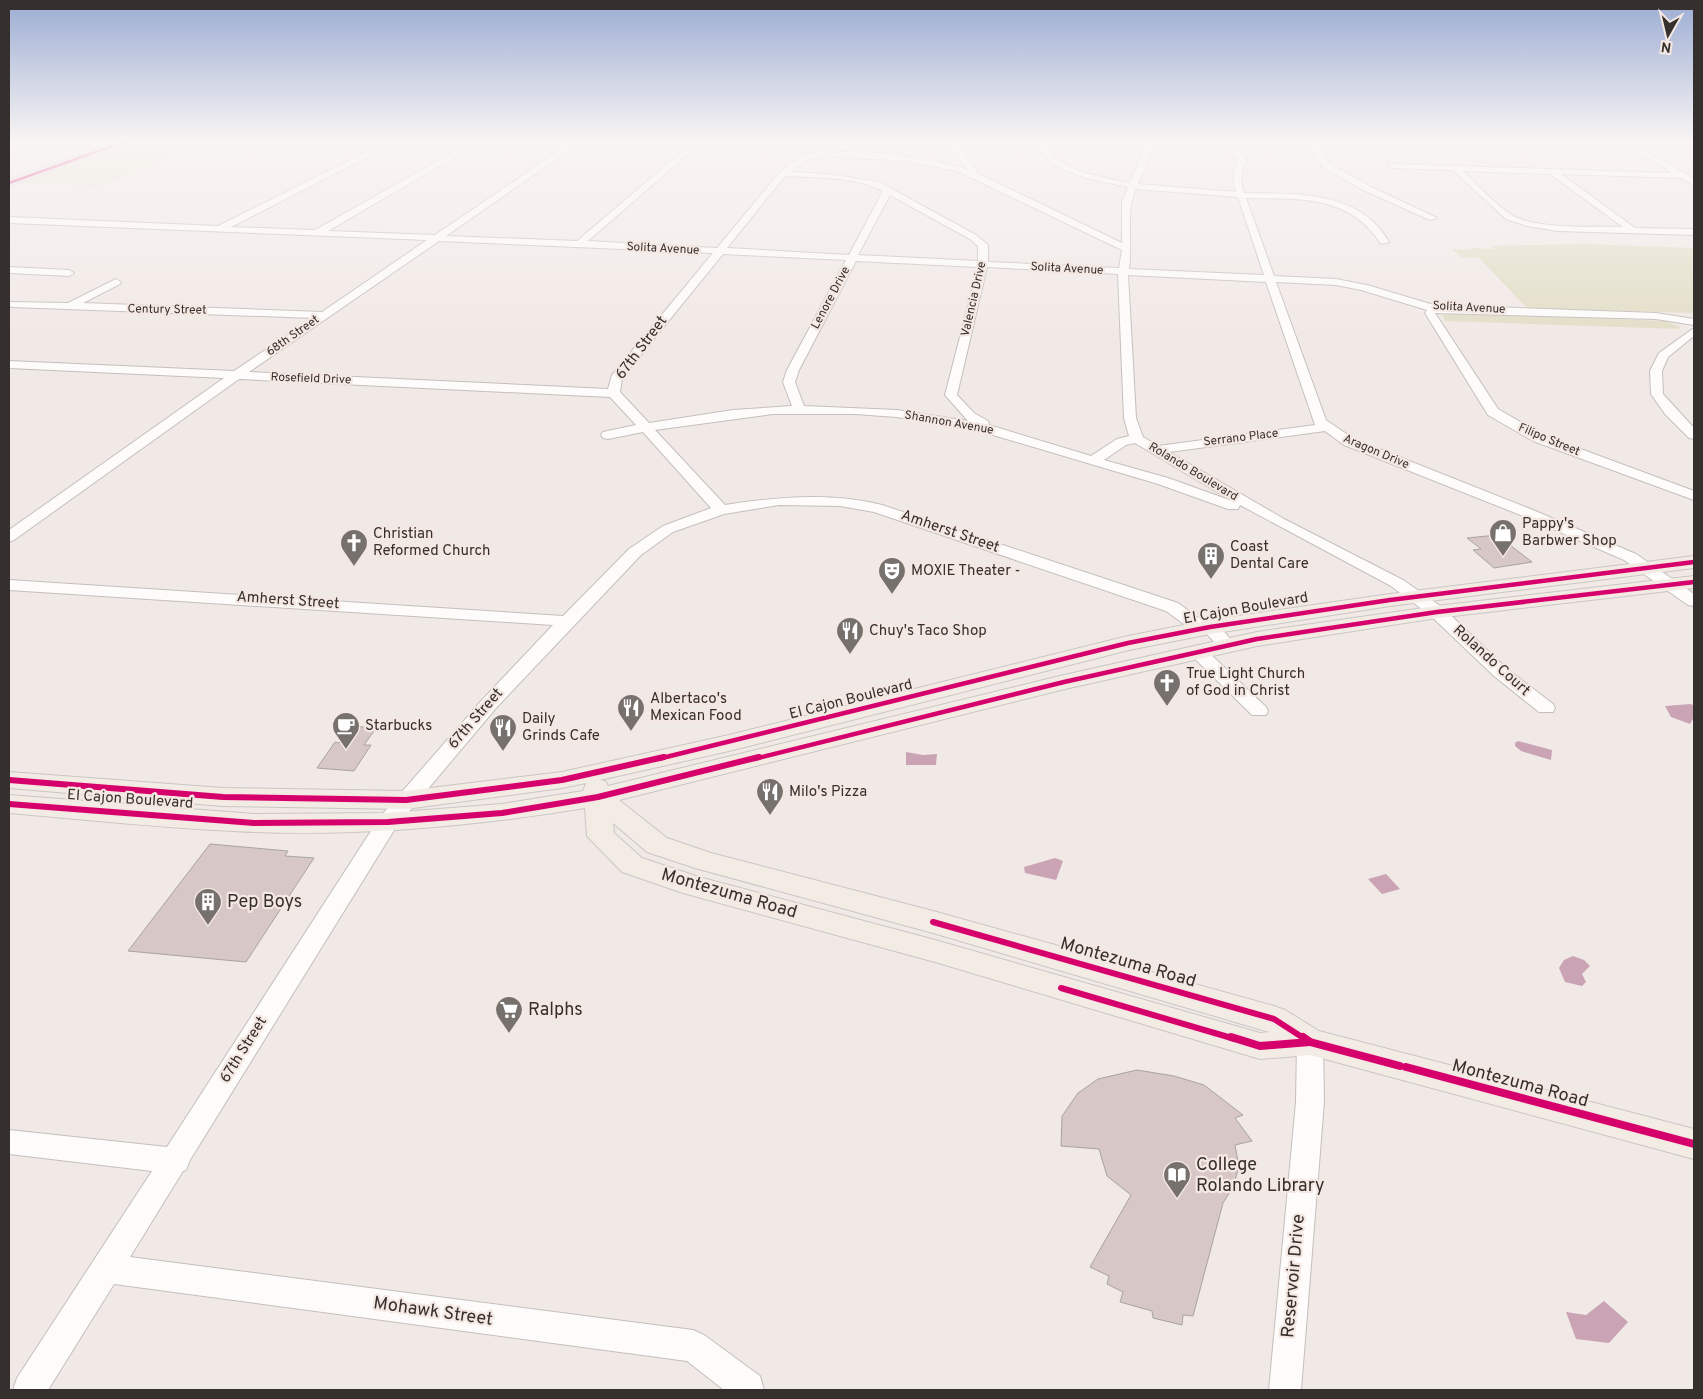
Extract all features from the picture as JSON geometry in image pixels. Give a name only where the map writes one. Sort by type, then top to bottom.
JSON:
[{"type":"main road","name":"El Cajon Boulevard","points":[[9,780],[224,797],[406,800],[562,780],[595,785],[1198,652],[1218,636],[1415,596],[1649,570],[1694,562]]},
{"type":"main road","name":"El Cajon Boulevard","points":[[9,804],[254,822],[388,822],[493,814],[595,785],[729,743],[1128,643],[1218,636],[1694,582]]},
{"type":"main road","points":[[595,785],[601,836]]},
{"type":"main road","name":"Montezuma Road","points":[[595,785],[657,845],[753,875],[961,930],[1274,1019],[1310,1042],[1694,1144]]},
{"type":"main road","name":"Montezuma Road","points":[[493,814],[508,819],[569,815],[585,818],[601,836],[632,864],[693,886],[935,951],[1260,1046],[1310,1042]]},
{"type":"main road","points":[[738,898],[764,894],[921,936],[961,930]]},
{"type":"street","points":[[218,230],[267,205]]},
{"type":"street","points":[[317,233],[366,205]]},
{"type":"street","name":"68th Street","points":[[9,537],[322,315],[485,205]]},
{"type":"street","points":[[579,244],[624,205]]},
{"type":"street","name":"67th Street","points":[[29,1390],[176,1161],[388,822],[489,704],[635,552],[668,529],[721,510],[614,393],[616,378],[757,205]]},
{"type":"street","name":"Lenore Drive","points":[[799,409],[789,382],[793,370],[880,205]]},
{"type":"street","name":"Valencia Drive","points":[[916,205],[973,237],[982,245],[983,265],[952,395],[958,406],[969,416],[991,429]]},
{"type":"street","points":[[1037,205],[1128,249]]},
{"type":"street","name":"Rolando Boulevard","points":[[1126,205],[1128,249],[1123,272],[1130,418],[1137,439],[1279,522],[1397,583],[1437,612]]},
{"type":"street","name":"Aragon Drive","points":[[1246,205],[1320,422],[1349,442],[1542,519],[1630,557],[1694,601]]},
{"type":"street","points":[[1339,205],[1372,224],[1384,242]]},
{"type":"street","points":[[1405,205],[1433,218]]},
{"type":"street","points":[[1497,205],[1510,217],[1530,224],[1558,228],[1694,232]]},
{"type":"street","points":[[1598,205],[1632,230]]},
{"type":"street","points":[[9,220],[437,238]]},
{"type":"street","name":"Solita Avenue","points":[[437,238],[1354,284],[1433,308],[1656,316],[1694,322]]},
{"type":"street","points":[[9,270],[69,273]]},
{"type":"street","points":[[68,307],[116,282]]},
{"type":"street","name":"Century Street","points":[[12,304],[322,315]]},
{"type":"street","name":"Filipo Street","points":[[1433,308],[1430,313],[1493,412],[1538,438],[1694,496]]},
{"type":"street","points":[[1694,331],[1663,355],[1656,370],[1657,394],[1694,436]]},
{"type":"street","name":"Rosefield Drive","points":[[9,364],[614,393]]},
{"type":"street","name":"Shannon Avenue","points":[[608,434],[716,414],[799,409],[884,412],[991,429],[1163,481],[1279,522]]},
{"type":"street","name":"Serrano Place","points":[[1156,450],[1326,427]]},
{"type":"street","points":[[1092,461],[1122,442],[1137,439]]},
{"type":"street","name":"Amherst Street","points":[[721,510],[771,502],[818,501],[877,508],[1172,607],[1191,621],[1218,636]]},
{"type":"street","name":"Amherst Street","points":[[12,588],[246,598],[567,621]]},
{"type":"street","name":"Rolando Court","points":[[1437,612],[1500,672],[1546,708]]},
{"type":"street","points":[[1198,652],[1259,711]]},
{"type":"street","name":"Reservoir Drive","points":[[1285,1390],[1310,1102],[1310,1042]]},
{"type":"street","points":[[9,1142],[176,1161]]},
{"type":"street","name":"Mohawk Street","points":[[106,1268],[693,1346],[748,1388]]},
{"type":"shaded area","points":[[1585,244],[1694,248],[1694,313],[1527,308],[1478,257],[1462,258],[1452,249],[1471,250],[1470,248],[1494,249],[1492,246]]},
{"type":"shaded area","points":[[1450,313],[1665,321],[1680,327],[1678,329],[1445,321],[1442,315]]},
{"type":"shaded area","points":[[1691,704],[1694,706],[1694,717],[1690,724],[1671,717],[1665,706]]},
{"type":"shaded area","points":[[1518,741],[1552,750],[1551,760],[1521,751],[1515,746],[1515,743]]},
{"type":"shaded area","points":[[906,752],[923,755],[937,754],[936,765],[906,765]]},
{"type":"shaded area","points":[[1055,858],[1063,861],[1056,880],[1025,873],[1024,867]]},
{"type":"shaded area","points":[[1386,874],[1400,889],[1382,894],[1368,879]]},
{"type":"shaded area","points":[[1573,956],[1584,960],[1590,966],[1582,974],[1586,982],[1582,986],[1565,982],[1559,968],[1564,960]]},
{"type":"shaded area","points":[[1604,1301],[1628,1322],[1609,1343],[1576,1339],[1566,1312],[1586,1315]]},
{"type":"building","name":"Pappy's Barbwer Shop","points":[[1497,535],[1532,562],[1494,568],[1473,550],[1481,549],[1467,538]]},
{"type":"building","name":"Starbucks","points":[[351,726],[376,728],[364,745],[371,745],[354,771],[317,768],[335,742],[339,743]]},
{"type":"building","name":"Pep Boys","points":[[210,844],[288,851],[285,856],[314,858],[246,962],[128,951]]},
{"type":"building","name":"College Rolando Library","points":[[1137,1070],[1174,1076],[1204,1085],[1243,1115],[1235,1118],[1252,1141],[1235,1145],[1239,1167],[1233,1187],[1223,1203],[1193,1316],[1183,1315],[1182,1325],[1153,1318],[1152,1311],[1120,1302],[1123,1292],[1107,1284],[1109,1276],[1090,1267],[1131,1195],[1107,1176],[1099,1149],[1061,1146],[1062,1116],[1078,1093],[1098,1079]]},
{"type":"cycle path","points":[[9,780],[223,797],[406,800],[562,780],[729,743],[1128,643],[1210,627],[1390,600],[1694,562]]},
{"type":"cycle path","points":[[9,804],[254,823],[388,822],[502,813],[598,797],[1064,682],[1257,639],[1437,612],[1694,582]]},
{"type":"cycle path","points":[[933,922],[1274,1019],[1310,1042],[1400,1066]]},
{"type":"cycle path","points":[[1061,988],[1260,1046],[1310,1042]]},
{"type":"cycle path","points":[[1406,1067],[1694,1144]]},
{"type":"place","name":"Pappy's Barbwer Shop","points":[[1503,557]]},
{"type":"place","name":"Christian Reformed Church","points":[[354,567]]},
{"type":"place","name":"Coast Dental Care","points":[[1211,580]]},
{"type":"place","name":"MOXIE Theater -","points":[[892,595]]},
{"type":"place","name":"Chuy's Taco Shop","points":[[850,655]]},
{"type":"place","name":"True Light Church of God in Christ","points":[[1167,707]]},
{"type":"place","name":"Albertaco's Mexican Food","points":[[631,732]]},
{"type":"place","name":"Starbucks","points":[[346,750]]},
{"type":"place","name":"Daily Grinds Cafe","points":[[503,752]]},
{"type":"place","name":"Milo's Pizza","points":[[770,816]]},
{"type":"place","name":"Pep Boys","points":[[208,926]]},
{"type":"place","name":"Ralphs","points":[[509,1034]]},
{"type":"place","name":"College Rolando Library","points":[[1177,1199]]}]
